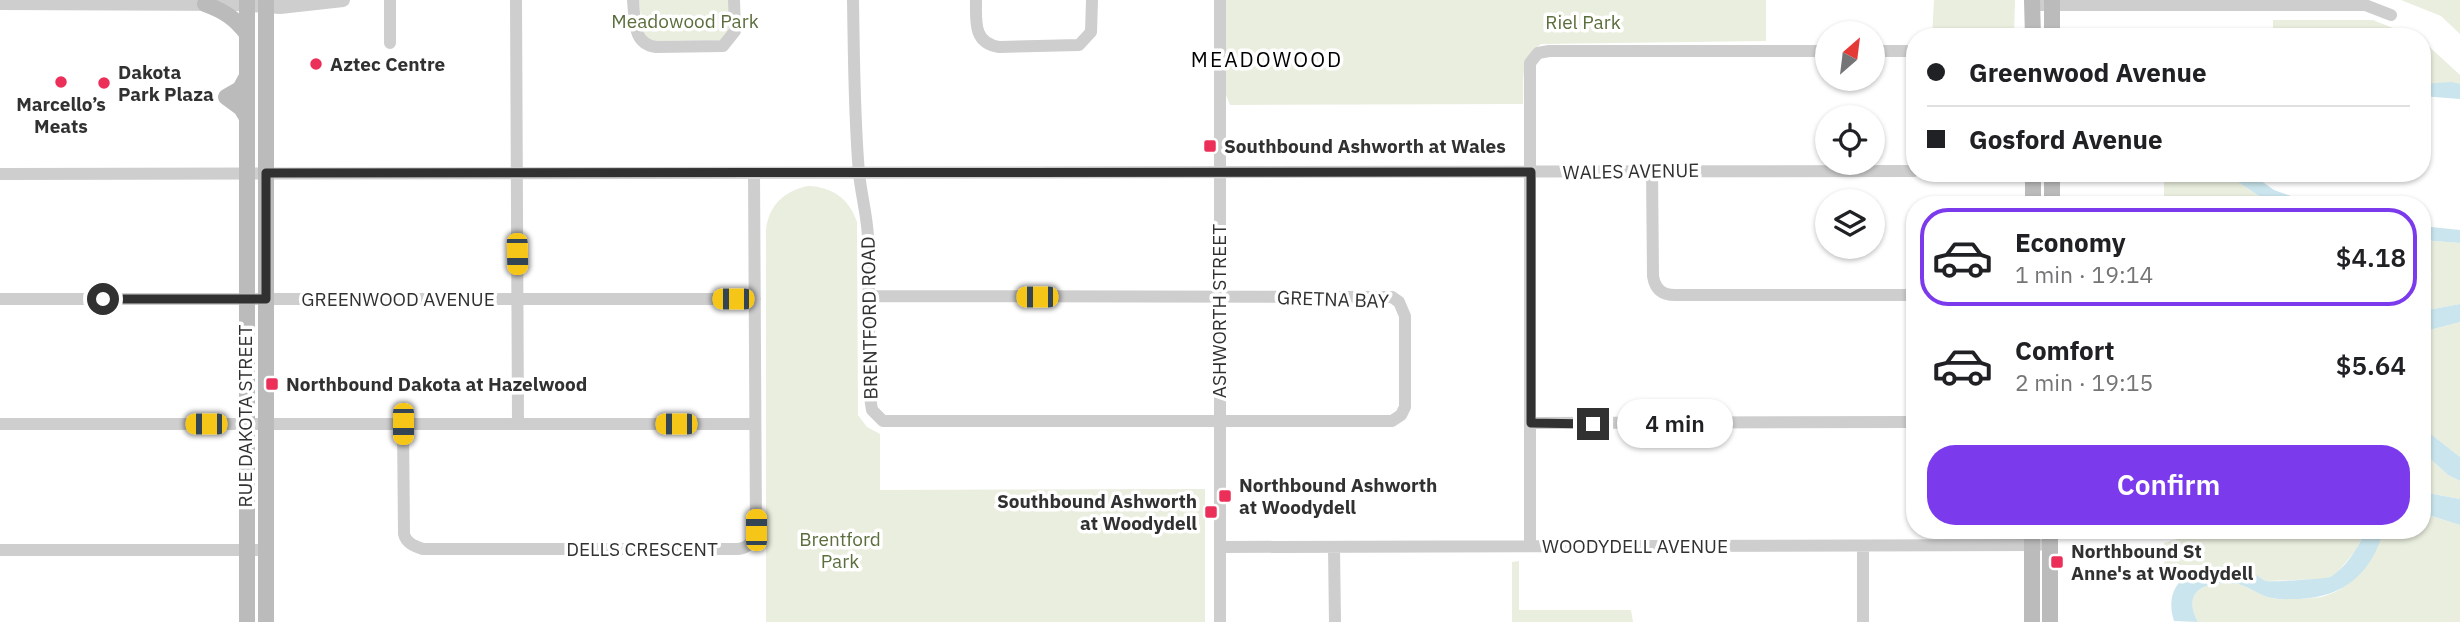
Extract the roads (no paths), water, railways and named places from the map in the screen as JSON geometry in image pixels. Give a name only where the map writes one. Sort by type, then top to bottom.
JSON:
[{"type":"main road","points":[[247,2],[247,34]]},
{"type":"main road","points":[[2032,2],[2033,28]]},
{"type":"main road","name":"RUE DAKOTA STREET","points":[[266,3],[247,299],[266,550],[266,622]]},
{"type":"main road","points":[[2052,3],[2052,28]]},
{"type":"main road","points":[[205,4],[223,10],[236,19],[247,34]]},
{"type":"main road","name":"RUE DAKOTA STREET","points":[[247,34],[247,76],[240,89],[226,97],[241,108],[247,118],[256,173],[266,299],[248,550],[247,622]]},
{"type":"main road","points":[[2032,539],[2032,622]]},
{"type":"main road","points":[[2050,539],[2050,622]]},
{"type":"street","points":[[0,3],[247,2],[280,7],[343,0]]},
{"type":"street","points":[[390,0],[390,43]]},
{"type":"street","points":[[516,0],[518,424]]},
{"type":"street","points":[[633,0],[636,30],[640,40],[646,45],[706,47],[723,46],[733,35],[736,27],[734,0]]},
{"type":"street","name":"BRENTFORD ROAD","points":[[853,0],[854,110],[859,173],[867,223],[872,410],[883,421],[1220,422]]},
{"type":"street","points":[[976,0],[979,35],[987,44],[999,47],[1079,45],[1091,32],[1092,0]]},
{"type":"street","name":"ASHWORTH STREET","points":[[1220,0],[1220,622]]},
{"type":"street","points":[[2032,2],[2365,5],[2391,15]]},
{"type":"street","points":[[1530,547],[1530,62],[1538,54],[1549,51],[1815,51]]},
{"type":"street","points":[[1885,51],[1906,51]]},
{"type":"street","points":[[1652,170],[1653,276],[1655,286],[1663,293],[1906,295]]},
{"type":"street","name":"WALES AVENUE","points":[[0,174],[1652,170],[1906,172]]},
{"type":"street","name":"DELLS CRESCENT","points":[[403,424],[404,534],[409,543],[423,549],[742,548],[751,542],[756,530],[754,173]]},
{"type":"street","points":[[869,296],[1220,298]]},
{"type":"street","name":"GRETNA BAY","points":[[1220,298],[1392,297],[1399,303],[1405,316],[1405,407],[1401,415],[1392,421],[1220,422]]},
{"type":"street","name":"GREENWOOD AVENUE","points":[[0,299],[755,299]]},
{"type":"street","points":[[1531,423],[1906,422]]},
{"type":"street","points":[[0,424],[755,424]]},
{"type":"street","name":"WOODYDELL AVENUE","points":[[1220,547],[1863,546],[2011,539]]},
{"type":"street","points":[[1863,546],[1863,622]]},
{"type":"street","points":[[1334,547],[1335,622]]},
{"type":"street","points":[[0,550],[266,550]]},
{"type":"water","points":[[2431,83],[2460,84],[2460,99],[2431,97]]},
{"type":"water","points":[[2238,182],[2263,182],[2274,190],[2291,196],[2259,196]]},
{"type":"water","points":[[2431,227],[2460,230],[2460,243],[2431,241]]},
{"type":"water","points":[[2460,304],[2460,322],[2431,330],[2431,309]]},
{"type":"water","points":[[2431,434],[2460,457],[2460,481],[2448,475],[2431,459]]},
{"type":"water","points":[[2431,494],[2460,499],[2460,525],[2431,516]]},
{"type":"water","points":[[2362,539],[2381,539],[2364,570],[2343,588],[2315,597],[2282,599],[2267,597],[2237,584],[2217,584],[2200,589],[2195,594],[2193,611],[2198,622],[2174,621],[2171,605],[2174,592],[2180,581],[2191,574],[2203,569],[2232,567],[2252,572],[2266,581],[2330,577],[2341,569]]},
{"type":"place","name":"Aztec Centre","points":[[316,64]]},
{"type":"place","name":"Marcello’s Meats","points":[[61,82]]},
{"type":"place","name":"Dakota Park Plaza","points":[[104,83]]},
{"type":"place","name":"Southbound Ashworth at Wales","points":[[1210,146]]},
{"type":"place","name":"Northbound Dakota at Hazelwood","points":[[272,384]]},
{"type":"place","name":"Northbound Ashworth at Woodydell","points":[[1225,496]]},
{"type":"place","name":"Southbound Ashworth at Woodydell","points":[[1211,512]]},
{"type":"place","name":"Northbound St Anne's at Woodydell","points":[[2057,562]]},
{"type":"district","name":"MEADOWOOD","points":[[1267,60]]},
{"type":"park label","name":"Meadowood Park","points":[[685,21]]},
{"type":"park label","name":"Riel Park","points":[[1583,22]]},
{"type":"park label","name":"Brentford Park","points":[[840,550]]}]
